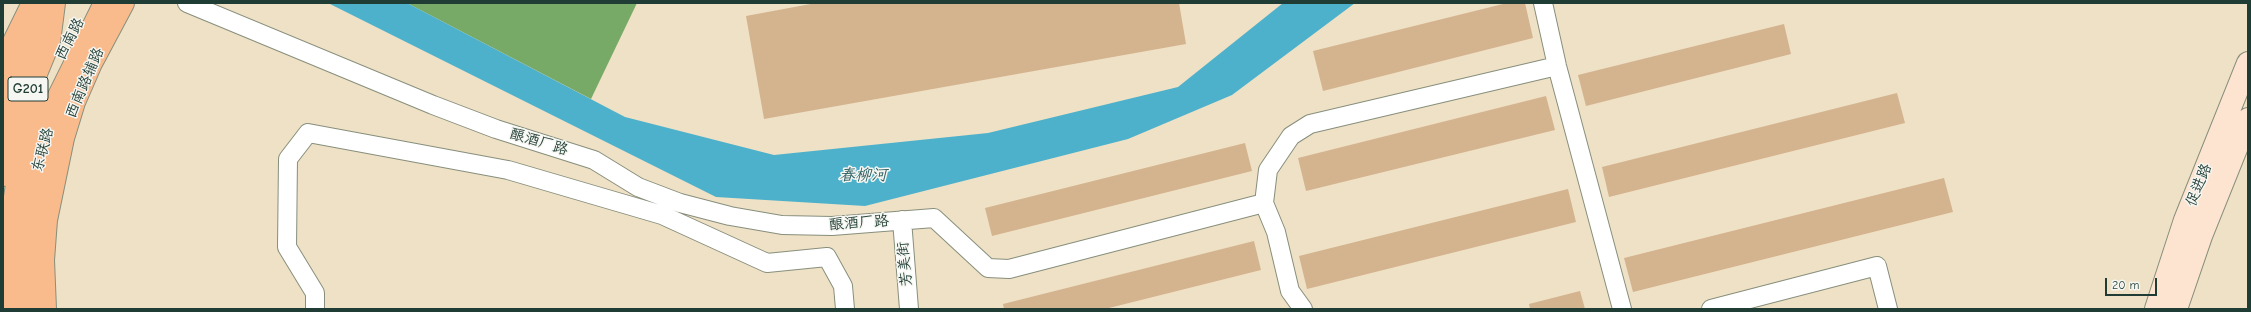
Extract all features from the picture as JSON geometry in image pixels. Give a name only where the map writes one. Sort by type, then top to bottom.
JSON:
[{"type":"main road","points":[[3,64],[33,3]]},
{"type":"main road","points":[[3,111],[16,75],[52,3]]},
{"type":"main road","name":"西南路","points":[[3,175],[14,127],[49,42],[52,3]]},
{"type":"main road","name":"西南路","points":[[11,309],[9,252],[12,216],[19,172],[45,91],[88,3]]},
{"type":"main road","name":"东联路","points":[[28,309],[26,260],[29,218],[43,147],[59,96],[105,3]]},
{"type":"main road","name":"西南路辅路","points":[[45,309],[44,260],[46,220],[61,145],[74,102],[91,63],[123,3]]},
{"type":"main road","name":"促进路","points":[[2156,309],[2185,220],[2248,63]]},
{"type":"main road","name":"促进路","points":[[2176,309],[2201,236],[2248,119]]},
{"type":"street","name":"酿酒厂路","points":[[187,3],[433,105],[496,129],[594,160],[638,187],[680,203],[730,216],[782,225],[832,226],[934,218],[988,268],[1009,268],[1264,203]]},
{"type":"street","points":[[1543,3],[1557,66],[1622,309]]},
{"type":"street","points":[[1303,309],[1290,291],[1276,232],[1264,203],[1268,170],[1291,136],[1310,124],[1557,66]]},
{"type":"street","points":[[315,309],[315,293],[287,246],[288,159],[308,134],[508,170],[662,215],[767,263],[827,257],[843,286],[845,309]]},
{"type":"street","name":"芳美街","points":[[902,220],[909,309]]},
{"type":"street","points":[[1711,309],[1877,266],[1888,309]]},
{"type":"green space","points":[[407,3],[637,3],[591,99]]},
{"type":"water","name":"春柳河","points":[[328,3],[407,3],[625,117],[774,155],[988,133],[1178,87],[1283,3],[1355,3],[1232,95],[1128,139],[865,206],[716,197]]},
{"type":"building","points":[[816,3],[1179,3],[1186,44],[764,119],[746,16]]},
{"type":"building","points":[[1507,3],[1525,3],[1533,38],[1323,91],[1313,51]]},
{"type":"building","points":[[1784,24],[1791,54],[1586,106],[1578,75]]},
{"type":"building","points":[[1897,93],[1905,123],[1609,197],[1602,167]]},
{"type":"building","points":[[1546,96],[1555,130],[1306,191],[1298,158]]},
{"type":"building","points":[[1245,143],[1252,171],[992,236],[985,208]]},
{"type":"building","points":[[1944,178],[1953,212],[1633,292],[1624,258]]},
{"type":"building","points":[[1568,189],[1576,222],[1307,289],[1299,256]]},
{"type":"building","points":[[1254,241],[1261,270],[1105,309],[1004,309],[1003,304]]},
{"type":"building","points":[[1580,291],[1585,309],[1530,309],[1529,304]]}]
